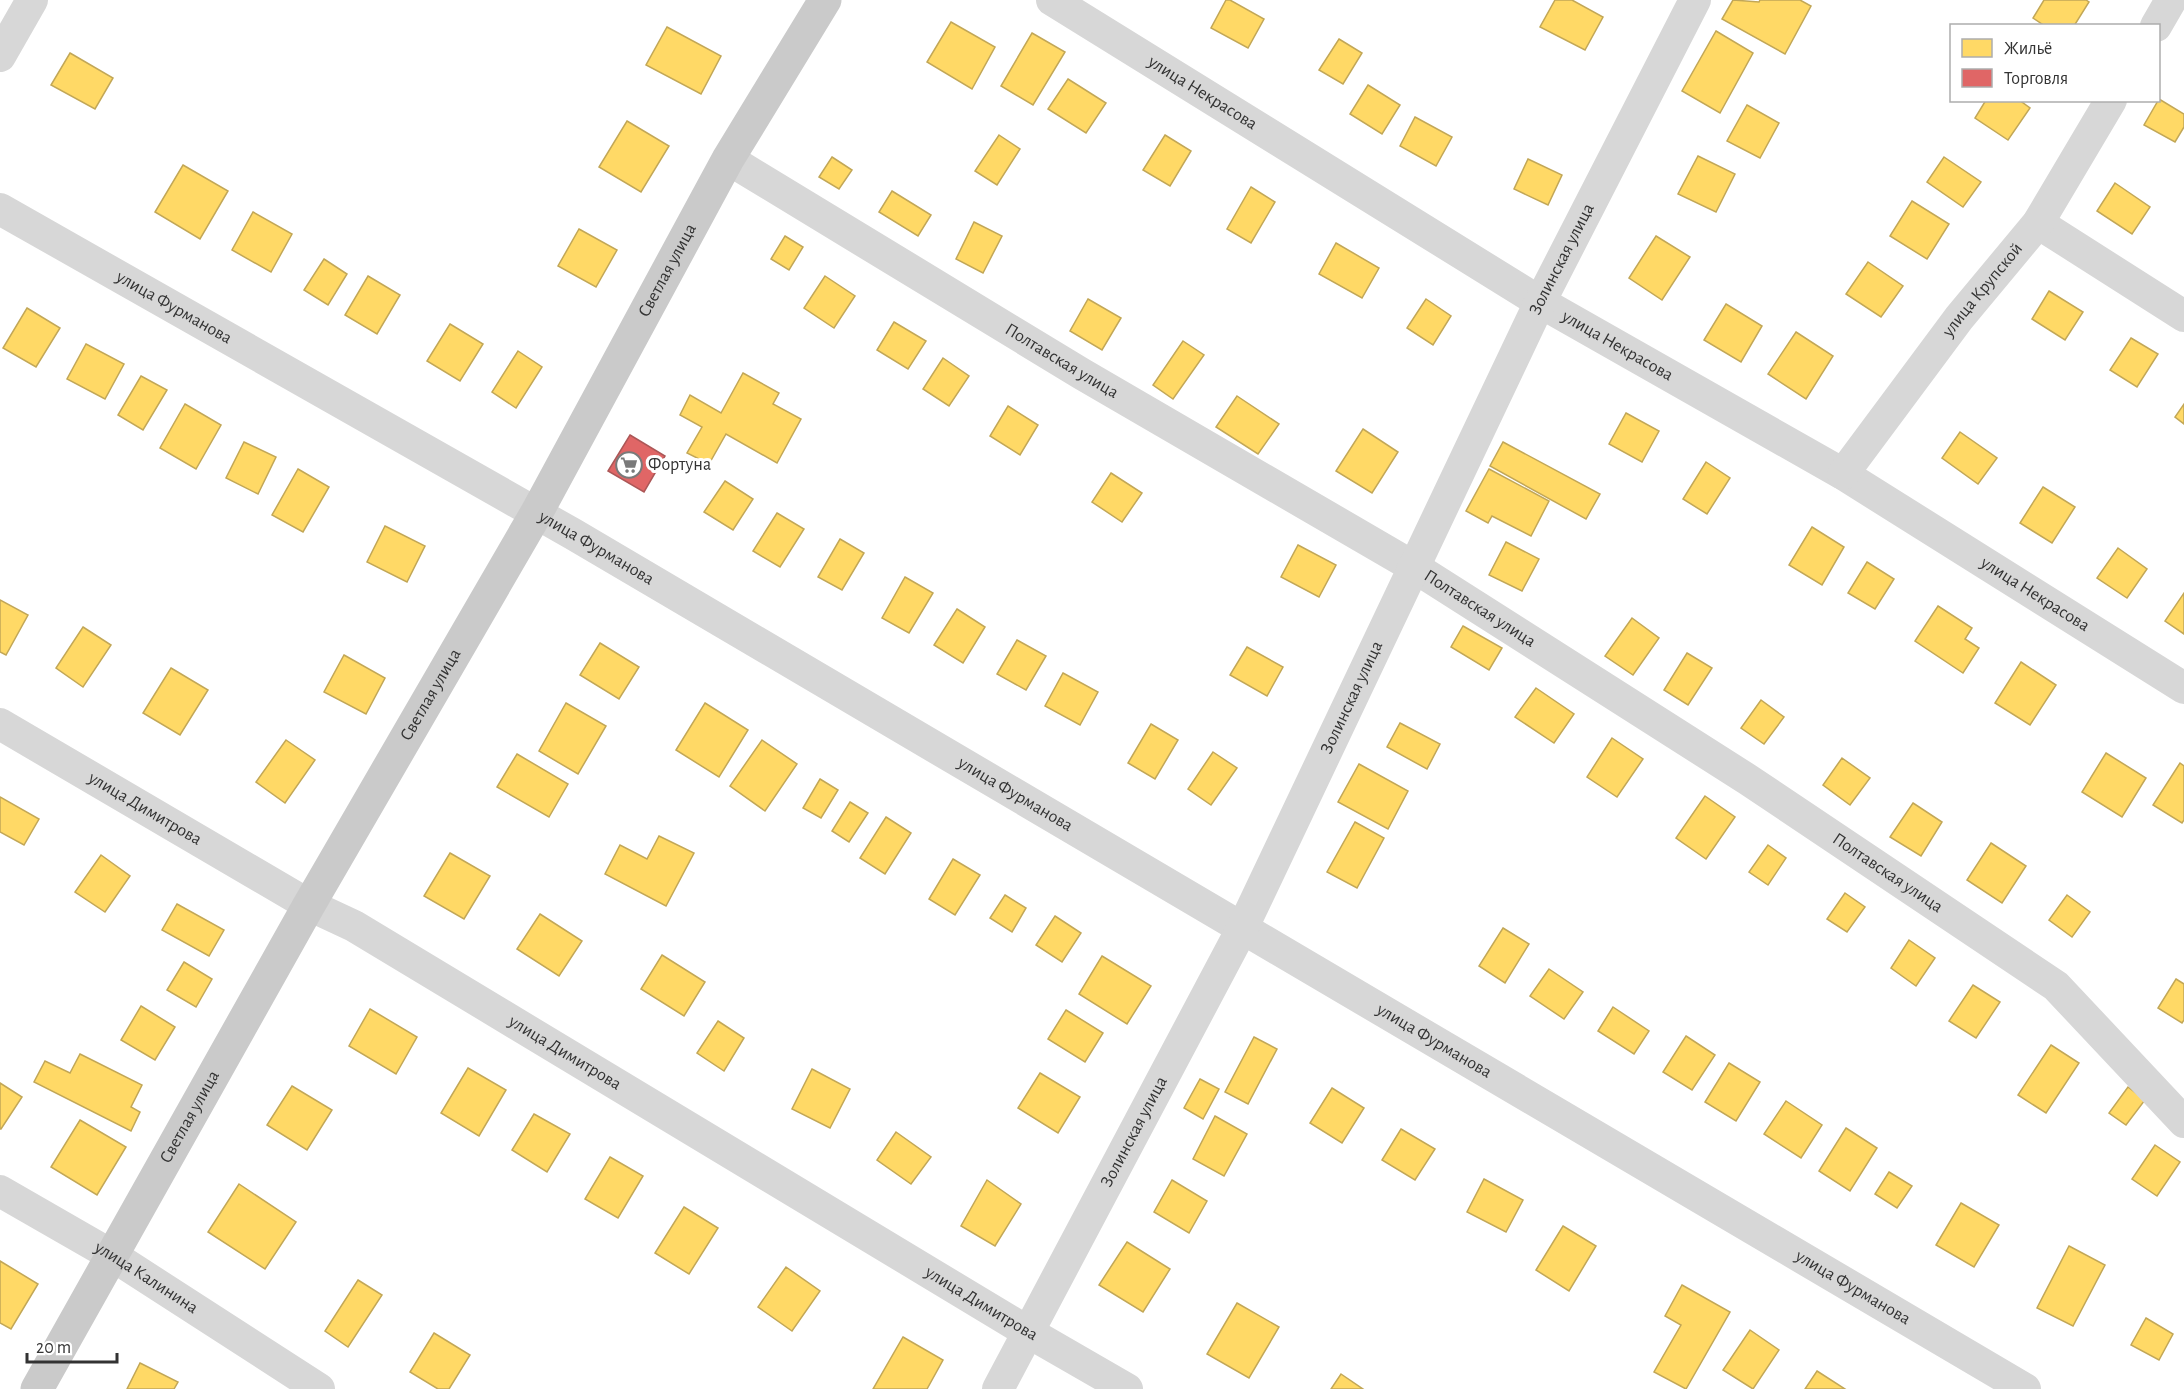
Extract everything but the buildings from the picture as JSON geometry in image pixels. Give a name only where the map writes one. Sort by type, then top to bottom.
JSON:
[{"type":"main road","name":"Светлая улица","points":[[37,1389],[309,905],[537,512],[728,159],[825,0]]},
{"type":"street","points":[[0,56],[32,0]]},
{"type":"street","name":"улица Некрасова","points":[[1052,0],[1540,303],[1844,474],[2184,688]]},
{"type":"street","name":"Золинская улица","points":[[998,1389],[1243,927],[1540,303],[1695,0]]},
{"type":"street","points":[[2157,24],[2171,0]]},
{"type":"street","name":"улица Крупской","points":[[1844,474],[1959,318],[2038,223],[2110,102]]},
{"type":"street","name":"Полтавская улица","points":[[728,159],[1082,375],[1414,567],[1748,779],[2056,986],[2184,1122]]},
{"type":"street","name":"улица Фурманова","points":[[0,209],[537,512],[2025,1389]]},
{"type":"street","points":[[2038,223],[2184,316]]},
{"type":"street","name":"улица Димитрова","points":[[0,724],[309,905],[354,926],[1028,1332],[1127,1389]]},
{"type":"street","name":"улица Калинина","points":[[0,1191],[113,1256],[319,1389]]},
{"type":"place","name":"Фортуна","points":[[629,465]]}]
